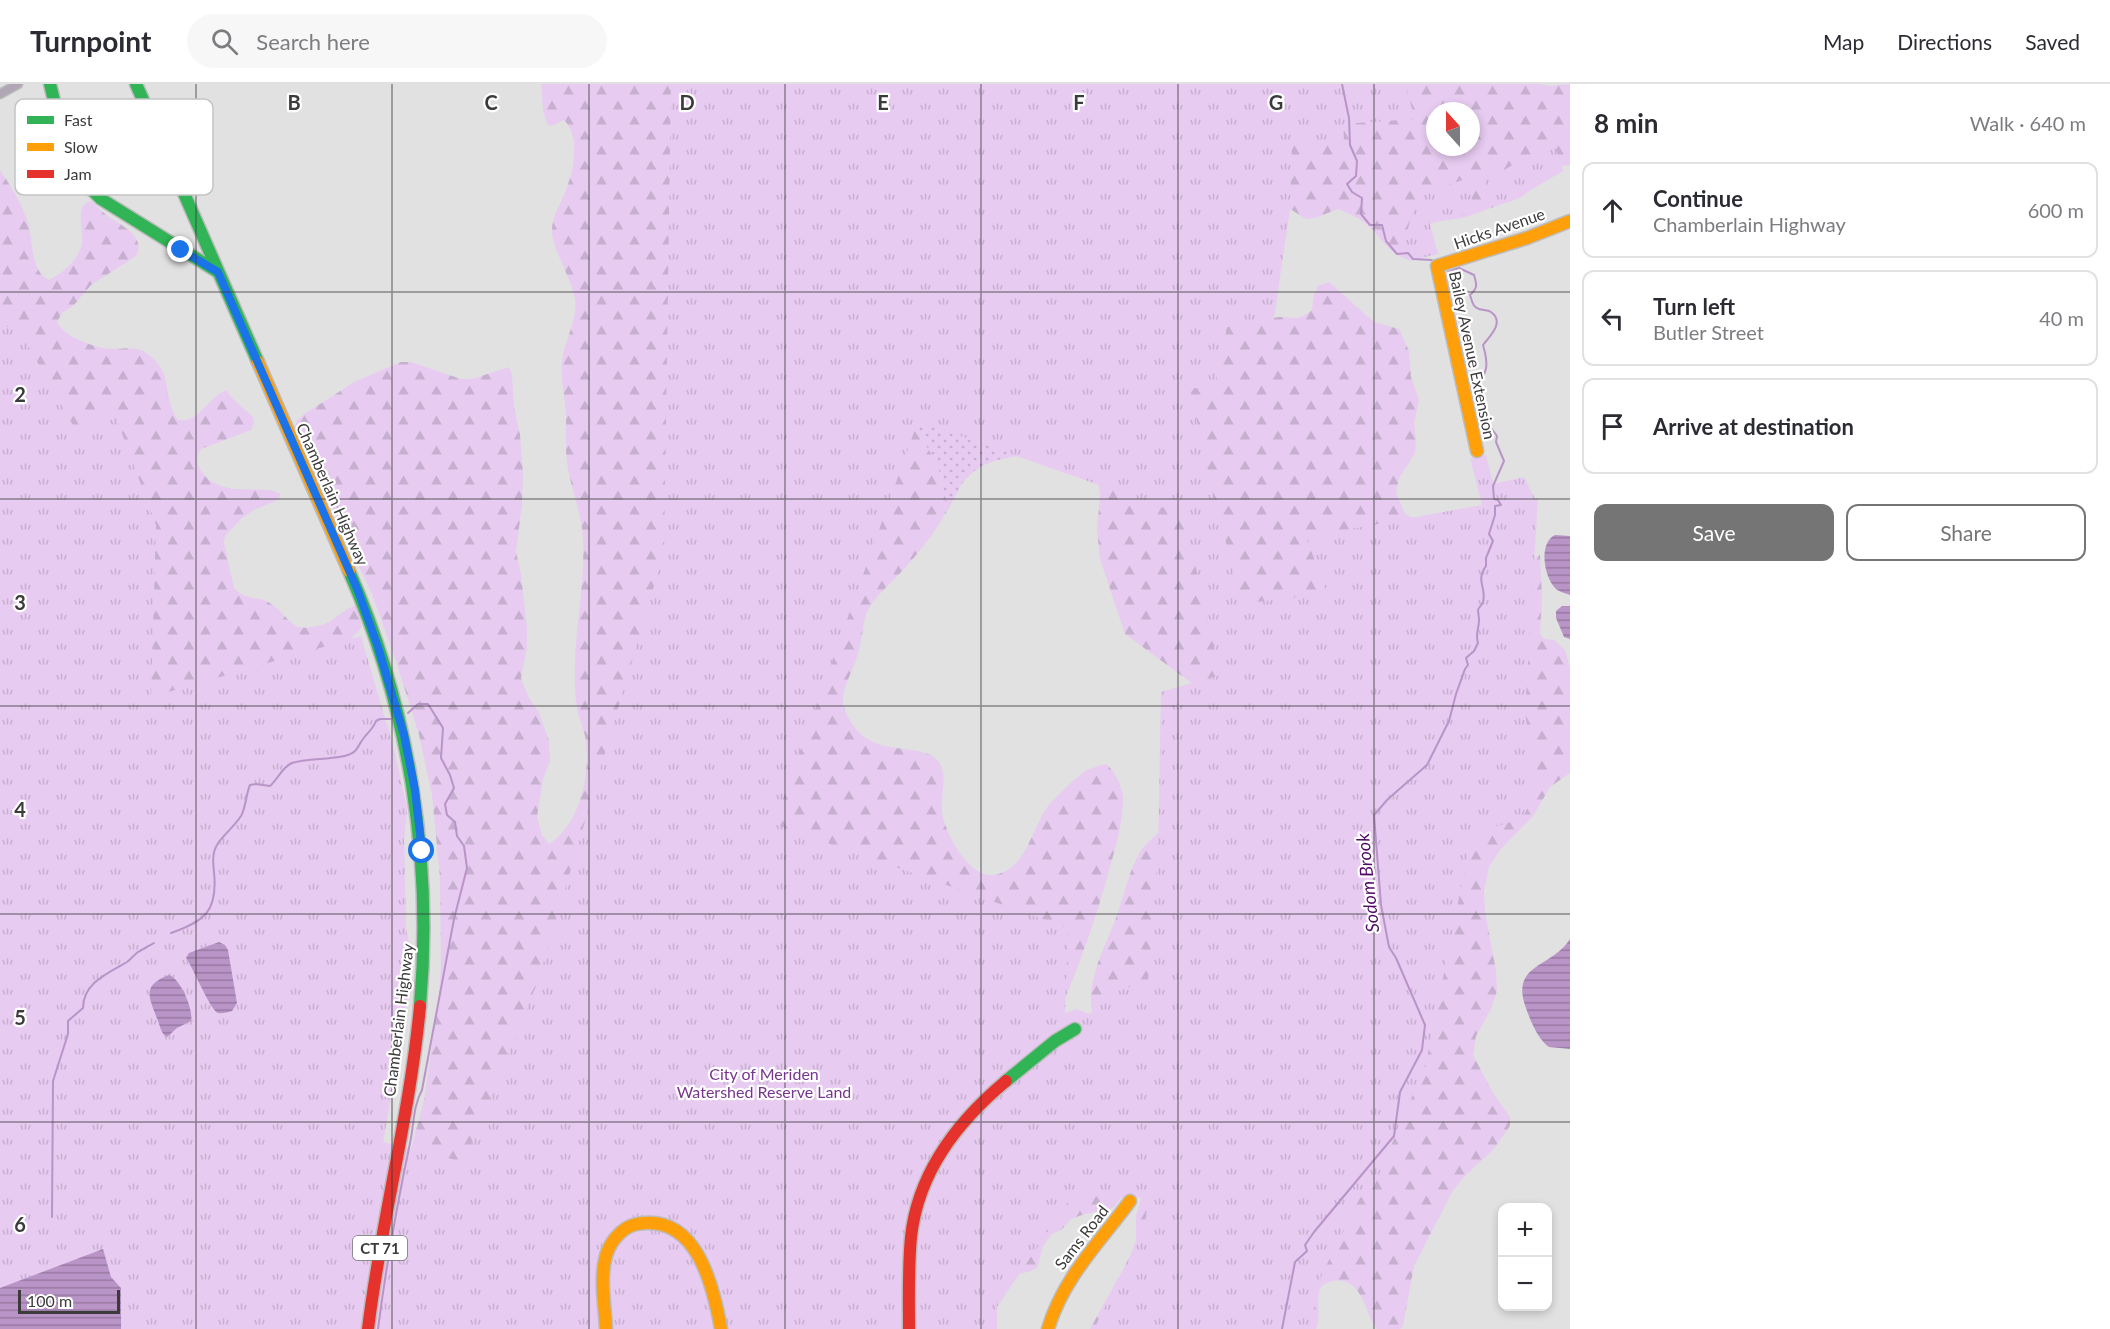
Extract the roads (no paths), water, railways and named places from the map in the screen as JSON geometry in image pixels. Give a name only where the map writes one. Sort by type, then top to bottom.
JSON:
[{"type":"street","points":[[0,94],[18,84]]},
{"type":"street","points":[[50,84],[54,99]]},
{"type":"street","name":"Chamberlain Highway","points":[[136,84],[143,99]]},
{"type":"street","points":[[97,195],[218,272]]},
{"type":"street","name":"Chamberlain Highway","points":[[184,195],[365,609],[396,706],[415,790],[425,906],[421,992],[413,1059],[368,1329]]},
{"type":"street","name":"Hicks Avenue","points":[[1437,266],[1527,238],[1570,221]]},
{"type":"street","name":"Bailey Avenue Extension","points":[[1437,266],[1477,451]]},
{"type":"street","points":[[909,1329],[912,1224],[920,1194],[934,1161],[955,1130],[986,1098],[1035,1060],[1062,1035],[1075,1029]]},
{"type":"street","name":"Sams Road","points":[[1048,1329],[1056,1305],[1071,1275],[1130,1201]]},
{"type":"street","points":[[606,1329],[604,1270],[608,1251],[621,1232],[630,1226],[651,1222],[670,1226],[690,1242],[711,1287],[721,1329]]},
{"type":"waterway","name":"Sodom Brook","points":[[1342,84],[1349,118],[1350,145],[1357,161],[1356,176],[1347,184],[1352,192],[1362,198],[1361,214],[1370,225],[1382,225],[1386,241],[1397,254],[1408,253],[1413,259],[1432,260]]},
{"type":"waterway","name":"Sodom Brook","points":[[1282,1329],[1295,1262],[1307,1251],[1305,1245],[1314,1232],[1394,1136],[1400,1092],[1422,1050],[1425,1025],[1389,947],[1381,905],[1374,815],[1388,799],[1427,765],[1449,721],[1456,694],[1468,665],[1466,658],[1474,651],[1478,643],[1478,610],[1484,597],[1481,576],[1493,541],[1489,534],[1495,515],[1495,506],[1501,505],[1498,500],[1494,499],[1493,486],[1504,461],[1496,442],[1497,436],[1488,424],[1486,413],[1475,397],[1474,389],[1486,368],[1483,345],[1495,329],[1497,320],[1491,312],[1479,309],[1473,304],[1470,295],[1476,286],[1474,275],[1459,268],[1448,272]]},
{"type":"waterway","points":[[378,1329],[415,1109],[422,1090],[454,919],[467,868],[464,846],[457,836],[455,822],[447,815],[445,804],[454,788],[441,758],[443,728],[428,704],[418,704],[408,713]]},
{"type":"waterway","points":[[171,933],[193,924],[207,913],[214,896],[215,848],[241,816],[250,785],[270,786],[285,767],[292,763],[350,754],[356,750],[376,721],[393,719]]},
{"type":"waterway","points":[[52,1217],[53,1081],[68,1034],[68,1021],[83,1008],[84,999],[92,985],[154,943]]},
{"type":"park label","name":"City of Meriden Watershed Reserve Land","points":[[764,1082]]}]
